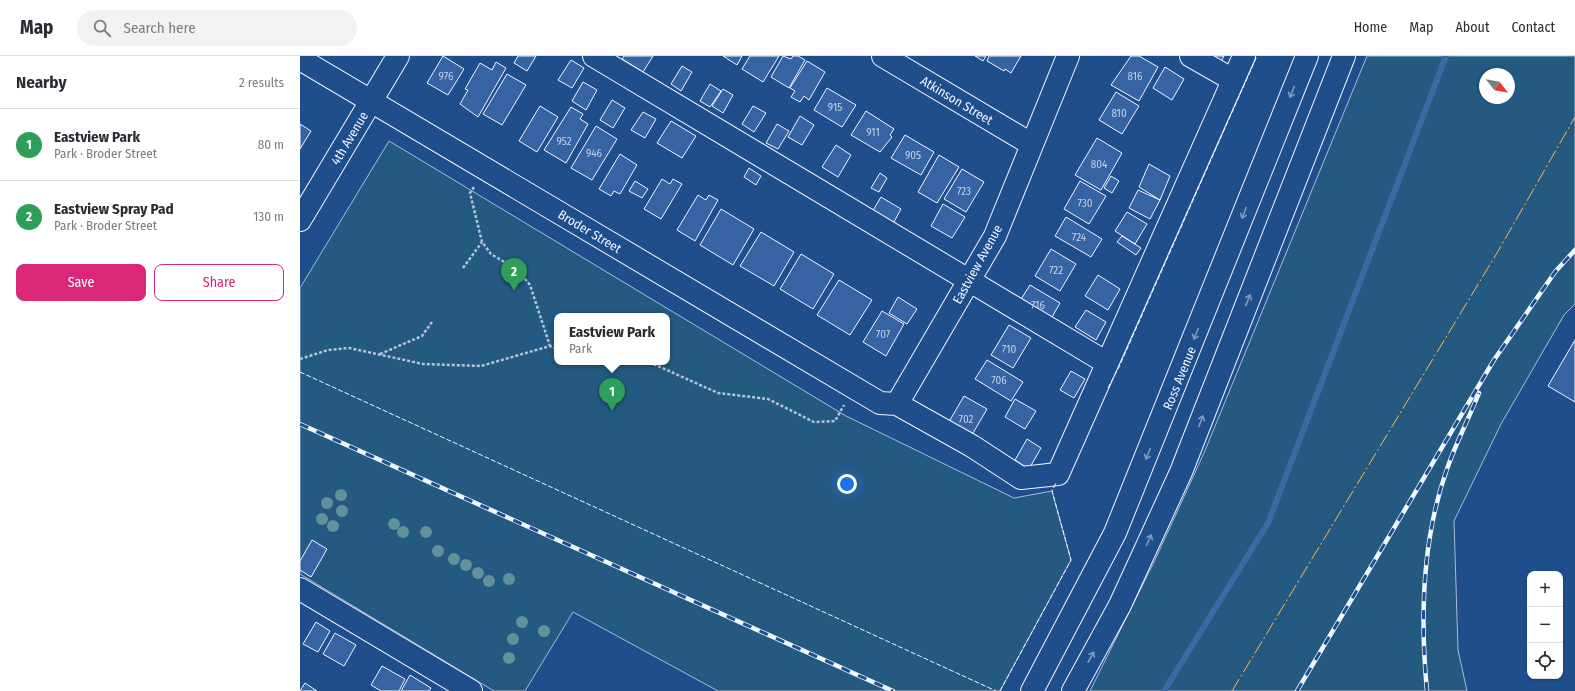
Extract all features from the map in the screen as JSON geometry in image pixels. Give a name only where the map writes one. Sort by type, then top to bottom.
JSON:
[{"type":"street","name":"4th Avenue","points":[[300,220],[398,56]]},
{"type":"street","points":[[594,56],[1107,363],[1244,56]]},
{"type":"street","name":"Atkinson Street","points":[[883,56],[1031,144]]},
{"type":"street","name":"Eastview Avenue","points":[[888,403],[969,280],[995,236],[1031,144],[1068,56]]},
{"type":"street","points":[[1191,56],[1233,80]]},
{"type":"street","name":"Ross Avenue","points":[[1032,691],[1115,533],[1307,56]]},
{"type":"street","points":[[1073,691],[1120,605],[1181,472],[1344,56]]},
{"type":"street","name":"Broder Street","points":[[300,59],[854,387],[972,446],[1021,478],[1058,474],[1107,363]]},
{"type":"street","points":[[300,589],[471,691]]},
{"type":"path","points":[[484,169],[470,193],[482,242],[492,254],[516,269],[530,285],[550,346]]},
{"type":"path","points":[[463,268],[482,242]]},
{"type":"path","points":[[378,355],[422,336],[432,322]]},
{"type":"path","points":[[300,359],[328,350],[349,348],[423,364],[481,366],[550,346],[554,348]]},
{"type":"path","points":[[656,365],[718,393],[768,399],[814,422],[835,421],[854,387]]},
{"type":"shaded area","points":[[1367,56],[1575,56],[1575,304],[1564,315],[1501,424],[1454,521],[1458,650],[1467,691],[1090,691],[1155,560],[1204,453]]},
{"type":"shaded area","points":[[389,141],[846,416],[1014,498],[1052,491],[1071,560],[1000,691],[718,691],[573,612],[525,691],[494,691],[300,574],[300,288]]},
{"type":"building","points":[[443,56],[464,69],[448,95],[427,83]]},
{"type":"building","points":[[518,56],[536,56],[527,71],[514,63]]},
{"type":"building","points":[[624,56],[653,56],[643,72],[622,59]]},
{"type":"building","points":[[723,56],[742,56],[737,65]]},
{"type":"building","points":[[750,56],[779,56],[763,82],[742,69]]},
{"type":"building","points":[[783,56],[791,59],[793,56],[798,56],[805,60],[789,88],[771,77]]},
{"type":"building","points":[[975,56],[986,56],[983,61]]},
{"type":"building","points":[[989,56],[1021,56],[1011,73],[1005,69],[1004,71],[987,61]]},
{"type":"building","points":[[1131,56],[1139,56],[1158,67],[1139,101],[1111,85]]},
{"type":"building","points":[[1199,56],[1224,56],[1218,67]]},
{"type":"building","points":[[571,60],[584,68],[572,88],[558,80]]},
{"type":"building","points":[[807,61],[825,72],[809,100],[804,96],[800,102],[791,97],[795,91],[790,88]]},
{"type":"building","points":[[496,62],[506,68],[478,117],[460,104],[468,90],[465,89],[480,63],[492,70]]},
{"type":"building","points":[[682,66],[692,72],[681,91],[671,84]]},
{"type":"building","points":[[1165,67],[1184,79],[1172,100],[1153,88]]},
{"type":"building","points":[[507,74],[526,85],[502,125],[483,114]]},
{"type":"building","points":[[583,82],[597,90],[586,110],[572,101]]},
{"type":"building","points":[[710,84],[721,91],[710,107],[700,101]]},
{"type":"building","points":[[827,88],[856,105],[842,127],[814,110]]},
{"type":"building","points":[[723,89],[733,95],[723,113],[712,106]]},
{"type":"building","points":[[1116,92],[1139,106],[1122,134],[1099,120]]},
{"type":"building","points":[[612,100],[625,108],[613,128],[600,120]]},
{"type":"building","points":[[540,106],[558,117],[537,152],[519,141]]},
{"type":"building","points":[[753,106],[766,113],[754,132],[742,124]]},
{"type":"building","points":[[571,107],[583,114],[580,119],[588,124],[566,163],[544,150]]},
{"type":"building","points":[[866,111],[894,129],[890,135],[892,137],[880,152],[851,135]]},
{"type":"building","points":[[643,112],[656,119],[645,138],[631,130]]},
{"type":"building","points":[[800,116],[814,125],[802,145],[788,137]]},
{"type":"building","points":[[671,121],[696,136],[682,158],[657,143]]},
{"type":"building","points":[[300,124],[311,131],[300,149]]},
{"type":"building","points":[[777,124],[789,131],[778,149],[766,143]]},
{"type":"building","points":[[596,126],[617,139],[592,180],[571,168]]},
{"type":"building","points":[[905,135],[934,152],[921,175],[891,158]]},
{"type":"building","points":[[1097,138],[1122,153],[1101,190],[1075,175]]},
{"type":"building","points":[[836,145],[851,155],[838,177],[822,167]]},
{"type":"building","points":[[620,154],[637,165],[620,194],[614,191],[611,196],[599,189]]},
{"type":"building","points":[[939,155],[959,167],[937,203],[918,192]]},
{"type":"building","points":[[1149,164],[1170,176],[1160,200],[1139,187]]},
{"type":"building","points":[[749,168],[761,176],[756,185],[744,177]]},
{"type":"building","points":[[962,169],[984,182],[966,212],[944,199]]},
{"type":"building","points":[[880,173],[887,178],[879,192],[871,188]]},
{"type":"building","points":[[1111,176],[1119,181],[1112,193],[1104,188]]},
{"type":"building","points":[[662,179],[670,184],[673,179],[682,184],[661,219],[644,209]]},
{"type":"building","points":[[635,181],[648,189],[642,198],[629,191]]},
{"type":"building","points":[[1080,181],[1106,196],[1089,224],[1064,209]]},
{"type":"building","points":[[1138,190],[1160,200],[1150,219],[1129,208]]},
{"type":"building","points":[[698,195],[706,200],[709,195],[718,200],[695,241],[677,230]]},
{"type":"building","points":[[881,197],[901,209],[889,231],[868,219]]},
{"type":"building","points":[[943,204],[965,217],[952,238],[931,226]]},
{"type":"building","points":[[721,209],[754,229],[733,265],[700,245]]},
{"type":"building","points":[[1127,212],[1147,224],[1135,244],[1115,231]]},
{"type":"building","points":[[1066,217],[1102,239],[1091,257],[1055,236]]},
{"type":"building","points":[[761,232],[794,252],[774,286],[740,266]]},
{"type":"building","points":[[1122,236],[1141,248],[1136,255],[1117,242]]},
{"type":"building","points":[[1051,249],[1076,264],[1060,291],[1035,276]]},
{"type":"building","points":[[801,254],[834,274],[813,309],[780,289]]},
{"type":"building","points":[[1098,275],[1120,289],[1108,310],[1085,296]]},
{"type":"building","points":[[839,280],[872,300],[850,335],[817,315]]},
{"type":"building","points":[[1030,285],[1060,303],[1047,326],[1016,307]]},
{"type":"building","points":[[898,297],[917,309],[907,324],[889,313]]},
{"type":"building","points":[[1086,310],[1106,322],[1096,340],[1075,327]]},
{"type":"building","points":[[882,311],[904,324],[886,356],[863,342]]},
{"type":"building","points":[[1009,325],[1031,338],[1013,368],[991,355]]},
{"type":"building","points":[[1575,340],[1575,402],[1548,386]]},
{"type":"building","points":[[987,360],[1023,382],[1011,401],[975,379]]},
{"type":"building","points":[[1071,371],[1085,379],[1074,398],[1060,390]]},
{"type":"building","points":[[964,396],[987,409],[969,440],[946,427]]},
{"type":"building","points":[[1015,399],[1036,411],[1025,429],[1005,417]]},
{"type":"building","points":[[1027,439],[1041,448],[1029,469],[1015,460]]},
{"type":"building","points":[[312,540],[327,549],[311,577],[300,570],[300,561]]},
{"type":"building","points":[[316,622],[330,631],[318,652],[303,644]]},
{"type":"building","points":[[335,633],[356,645],[344,666],[323,654]]},
{"type":"building","points":[[382,666],[405,679],[399,691],[381,691],[371,685]]},
{"type":"building","points":[[410,675],[431,688],[429,691],[401,691]]},
{"type":"building","points":[[305,683],[317,691],[300,691]]},
{"type":"waterway","points":[[1164,691],[1268,523],[1446,56]]},
{"type":"railway","points":[[1297,691],[1494,360],[1555,272],[1575,250]]},
{"type":"railway","points":[[1427,691],[1424,607],[1425,579],[1432,523],[1447,469],[1479,393]]},
{"type":"railway","points":[[300,424],[893,691]]},
{"type":"fence","points":[[1108,388],[1119,367],[1257,56]]},
{"type":"fence","points":[[300,372],[996,691]]},
{"type":"fence","points":[[1000,691],[1071,560],[1052,491],[1056,483]]},
{"type":"power","points":[[1232,691],[1497,253],[1575,117]]},
{"type":"place","name":"Eastview Spray Pad","points":[[514,291]]},
{"type":"place","name":"Eastview Park","points":[[612,411]]}]
